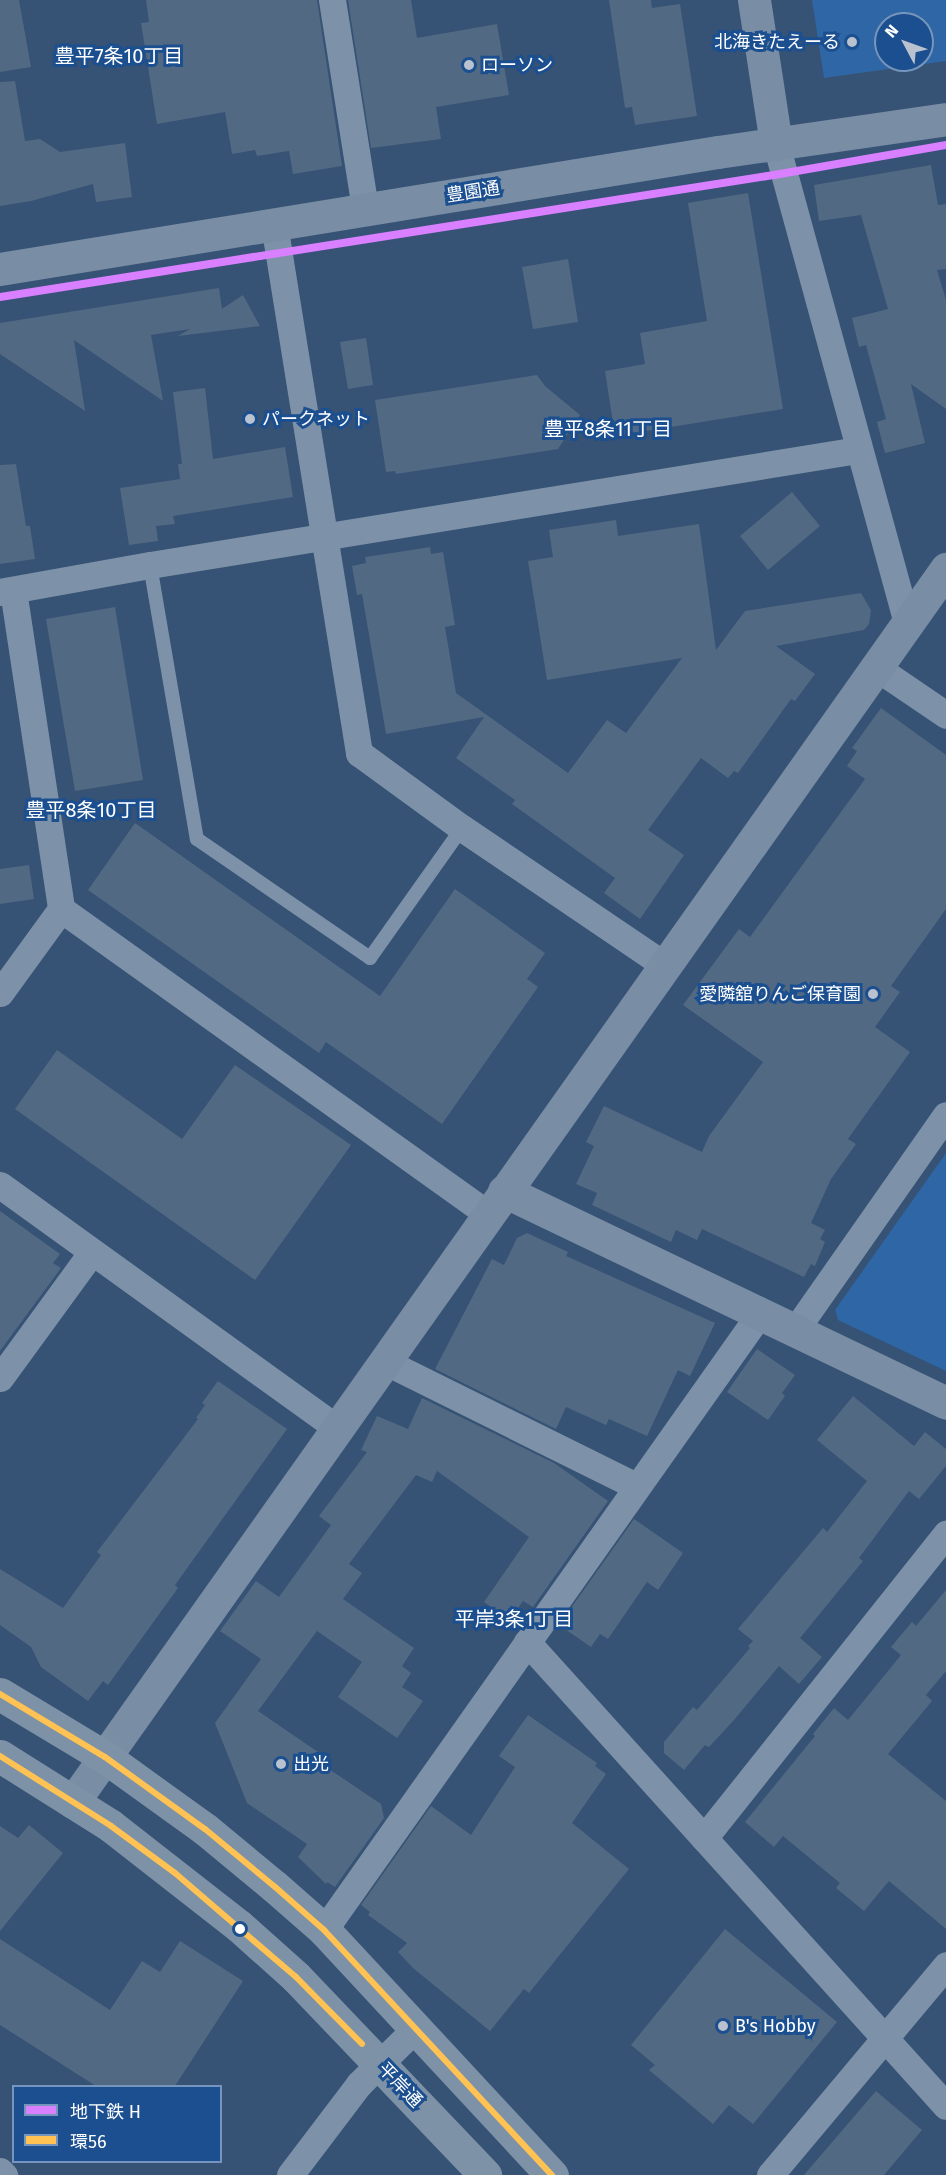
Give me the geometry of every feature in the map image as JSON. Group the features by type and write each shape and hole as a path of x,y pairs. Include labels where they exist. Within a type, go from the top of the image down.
{"highway":[{"path":"0,1694 105,1757 205,1829 324,1930 417,2027 552,2175"},
{"name":"平岸通","path":"0,1756 111,1826 239,1926 296,1977 485,2175"}],"street":[{"path":"332,0 365,209"},
{"path":"754,0 776,144 907,623"},
{"name":"豊園通","path":"0,269 365,209 946,119"},
{"path":"274,224 326,537 358,753 462,828 664,965"},
{"path":"0,993 61,909 6,591 150,565 858,450"},
{"path":"73,1802 874,666 946,568"},
{"path":"874,666 946,715"},
{"path":"61,909 496,1202 761,1312 946,1402"},
{"path":"796,1329 946,1115"},
{"path":"0,1185 336,1427"},
{"path":"0,1378 92,1252"},
{"path":"324,1930 761,1312"},
{"path":"384,1361 636,1486"},
{"path":"704,1838 946,1534"},
{"path":"527,1642 946,2106"},
{"path":"770,2175 946,1965"},
{"path":"290,2175 359,2084 417,2027"},
{"path":"0,2171 4,2175"}],"lane":[{"path":"150,565 197,839 370,958 462,828"}],"shaded area":[{"name":"北海きたえーる","path":"812,0 946,0 946,61 934,63 934,12 874,12 874,71 824,78"},
{"path":"946,1153 946,1371 838,1320 835,1310"}],"building":[{"path":"0,0 19,0 31,67 0,72"},
{"path":"146,0 317,0 342,166 293,174 289,151 257,156 255,150 232,154 225,112 157,124 141,23 149,22"},
{"path":"348,0 411,0 417,38 497,24 509,95 436,107 441,139 371,148"},
{"path":"609,0 651,0 652,8 680,4 697,116 635,125 632,107 625,108"},
{"path":"15,81 25,141 40,139 60,152 125,143 132,197 96,202 93,184 31,201 0,206 0,82"},
{"path":"931,165 938,205 946,204 946,269 937,270 946,300 946,409 911,384 925,443 885,453 877,422 886,419 866,345 859,347 852,318 888,309 861,215 819,221 814,185"},
{"path":"748,193 783,409 615,436 605,371 645,364 640,333 707,321 688,203"},
{"path":"568,259 578,322 533,329 522,267"},
{"path":"219,288 222,309 243,295 260,326 178,336 190,329 151,335 163,401 74,340 85,411 0,354 0,323"},
{"path":"366,338 373,385 348,389 340,342"},
{"path":"537,375 545,386 580,415 558,449 396,474 395,471 386,472 375,400"},
{"path":"205,388 213,459 285,447 293,497 173,516 175,524 156,526 158,541 129,545 120,488 180,479 178,464 182,464 173,392"},
{"path":"16,464 26,526 30,526 35,559 0,564 0,465"},
{"path":"792,492 820,526 768,570 740,536"},
{"path":"616,520 618,536 699,524 716,650 745,611 861,593 871,610 869,624 864,630 776,646 815,674 795,701 791,699 738,773 734,771 728,778 701,758 648,830 684,855 640,919 604,893 615,878 512,804 515,800 456,758 484,717 386,734 362,594 357,595 352,566 366,563 365,557 430,547 431,554 443,552 455,625 445,627 456,693 568,773 607,720 626,733 682,658 547,680 528,561 553,557 549,530"},
{"path":"115,607 143,780 75,791 46,619"},
{"path":"881,708 946,755 946,909 891,986 900,992 875,1027 910,1052 848,1139 856,1144 831,1179 811,1223 825,1230 820,1239 825,1242 815,1266 811,1264 804,1277 702,1229 697,1240 676,1230 671,1242 592,1205 597,1193 576,1184 594,1146 586,1142 604,1106 702,1152 709,1136 763,1062 683,1005 739,929 750,937 865,779 847,766 857,751 852,748"},
{"path":"135,823 380,996 455,889 545,953 527,979 538,987 442,1124 326,1042 319,1053 88,890"},
{"path":"29,865 34,899 0,904 0,869"},
{"path":"57,1050 182,1139 235,1065 351,1145 255,1280 15,1109"},
{"path":"0,1211 60,1254 53,1263 61,1268 0,1351"},
{"path":"527,1233 568,1252 566,1256 715,1323 690,1376 678,1370 647,1436 609,1419 606,1425 566,1407 556,1429 435,1369 492,1259 504,1265 517,1238"},
{"path":"757,1349 795,1375 782,1393 785,1396 768,1420 727,1392"},
{"path":"218,1381 287,1429 175,1585 178,1588 108,1685 103,1681 88,1701 41,1667 31,1647 0,1625 0,1569 63,1608 101,1555 97,1552 198,1419 196,1418 205,1405 202,1403"},
{"path":"853,1396 914,1446 925,1432 946,1449 946,1466 919,1499 909,1491 859,1558 863,1561 800,1638 822,1657 799,1684 779,1666 734,1720 709,1747 705,1745 684,1770 664,1753 664,1742 693,1707 697,1710 750,1648 748,1646 753,1641 738,1629 823,1528 827,1532 867,1481 817,1440"},
{"path":"422,1398 554,1463 608,1501 533,1607 523,1601 510,1620 484,1602 529,1537 437,1471 432,1482 416,1475 349,1564 362,1573 343,1599 414,1648 402,1666 411,1673 402,1687 423,1701 397,1738 338,1697 362,1662 317,1631 258,1711 318,1752 314,1759 381,1804 384,1818 335,1887 327,1882 326,1884 298,1857 307,1844 247,1803 215,1723 261,1659 220,1631 256,1581 279,1597 331,1525 319,1516 367,1452 361,1450 377,1416 408,1429"},
{"path":"634,1519 683,1553 658,1590 647,1582 608,1639 600,1634 591,1647 559,1625"},
{"path":"946,1590 946,1671 926,1695 932,1701 888,1754 946,1801 946,1929 889,1881 864,1911 836,1888 840,1883 783,1836 774,1847 745,1822 815,1736 813,1734 834,1708 848,1720 901,1655 891,1647 912,1622 916,1626"},
{"path":"528,1715 597,1763 595,1766 606,1774 572,1823 629,1869 529,1993 524,1989 490,2031 413,1968 398,1952 407,1943 368,1915 370,1912 361,1905 431,1806 471,1835 515,1767 499,1756"},
{"path":"29,1825 63,1853 0,1931 0,1826 18,1838"},
{"path":"725,1929 837,2022 753,2124 729,2105 713,2124 649,2070 655,2065 631,2045"},
{"path":"0,1939 110,2010 142,1961 160,1972 180,1941 243,1981 176,2085 94,2085 0,2025"},
{"path":"876,2091 922,2130 884,2175 804,2175"}],"metro line":[{"name":"H","path":"0,297 774,175 946,145"}],"transit line":[{"name":"環56","path":"0,1694 105,1757 205,1829 274,1886 324,1930 552,2175"},
{"name":"環56","path":"0,1756 111,1826 175,1873 296,1977 362,2044"}],"place":[{"name":"北海きたえーる","path":"852,42"},
{"name":"ローソン","path":"469,65"},
{"name":"パークネット","path":"250,419"},
{"name":"愛隣舘りんご保育園","path":"873,994"},
{"name":"出光","path":"281,1764"},
{"name":"B's Hobby","path":"723,2026"}],"district":[{"name":"豊平7条10丁目","path":"119,56"},
{"name":"豊平8条11丁目","path":"608,429"},
{"name":"豊平8条10丁目","path":"91,810"},
{"name":"平岸3条1丁目","path":"514,1619"}]}
